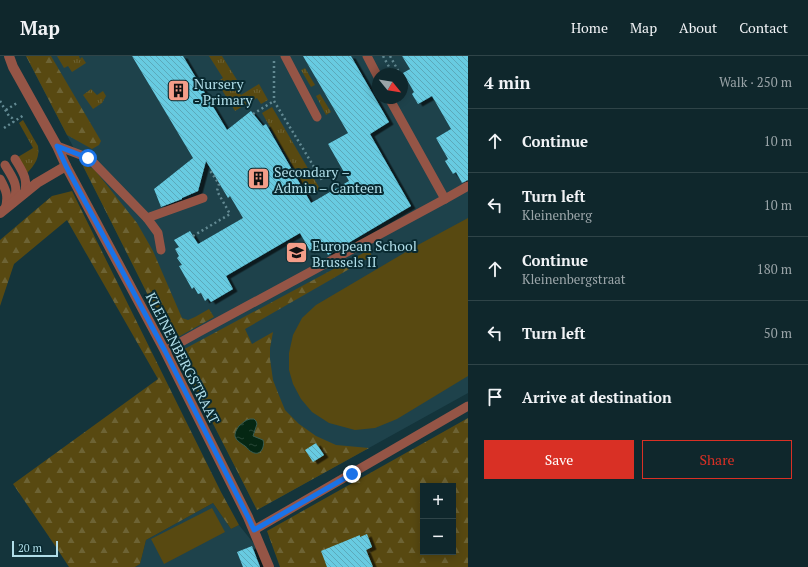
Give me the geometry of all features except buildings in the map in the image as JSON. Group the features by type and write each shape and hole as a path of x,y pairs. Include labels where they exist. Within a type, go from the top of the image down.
{"street":[{"name":"KLEINENBERGSTRAAT","path":"9,56 19,79 57,146 66,166 165,351 248,517 269,567"},
{"path":"3,211 37,183 66,166"}],"lane":[{"path":"285,56 317,117"},
{"path":"366,56 373,68"},
{"path":"393,104 445,199"},
{"path":"57,146 88,158 147,218 158,233 161,250"},
{"path":"15,159 25,178 26,187 24,194"},
{"path":"5,164 16,185 14,202"},
{"path":"0,179 7,195 3,211"},
{"path":"165,351 468,186"},
{"path":"147,218 203,198"},
{"path":"254,530 468,406"}],"path":[{"path":"274,56 274,100 322,180"},
{"path":"383,56 390,68"},
{"path":"390,56 397,68"},
{"path":"253,114 274,100"},
{"path":"0,101 14,122"},
{"path":"6,110 17,103"},
{"path":"4,128 24,115"},
{"path":"193,236 230,214 217,191 219,184 209,169"}],"shaded area":[{"name":"European School Brussels II","path":"26,56 468,56 468,393 257,510"},
{"path":"213,503 231,529 239,525 255,545 262,567 135,567 140,564 146,540"}],"green space":[{"path":"26,56 51,56 101,141 99,145 92,149 67,135"},
{"path":"57,56 79,56 80,59 82,57 86,63 72,72 68,66 64,68"},
{"path":"209,56 222,56 237,80 233,83 241,95 259,84 268,100 261,104 257,98 235,111 217,82 223,78"},
{"path":"305,68 315,85 311,87 301,70"},
{"path":"91,89 97,95 103,91 106,96 102,103 93,109 83,95"},
{"path":"320,94 331,112 326,115 316,96"},
{"path":"272,107 320,189 309,195 262,113"},
{"path":"23,120 38,146 36,161 27,173 18,157 33,148 19,123"},
{"path":"82,164 94,169 137,223 153,251 182,318 188,320 209,309 214,317 171,341"},
{"path":"72,191 221,492 239,525 231,529 213,503 146,540 140,564 135,567 69,567 13,484 158,379 67,220 14,264 0,306 0,240 52,196"},
{"path":"468,218 468,376 397,419 375,428 355,430 329,423 312,412 301,399 293,384 289,370 289,353 293,335 302,318 316,305 416,246"},
{"path":"369,250 372,256 245,329 252,344 273,332 270,348 270,359 273,380 285,410 299,424 316,436 336,445 369,448 257,510 177,353"},
{"path":"468,418 468,567 280,567 267,531"},
{"path":"212,508 225,532 164,564 151,539"}],"water":[{"path":"250,419 254,419 257,424 253,436 263,440 263,448 258,453 250,451 237,440 235,436 239,426"}],"place":[{"name":"Nursery - Primary","path":"178,91"},
{"name":"Secondary – Admin – Canteen","path":"259,179"},
{"name":"European School Brussels II","path":"297,253"}],"route":[{"path":"88,158 57,146 66,166 165,351 254,530 352,474"}]}
